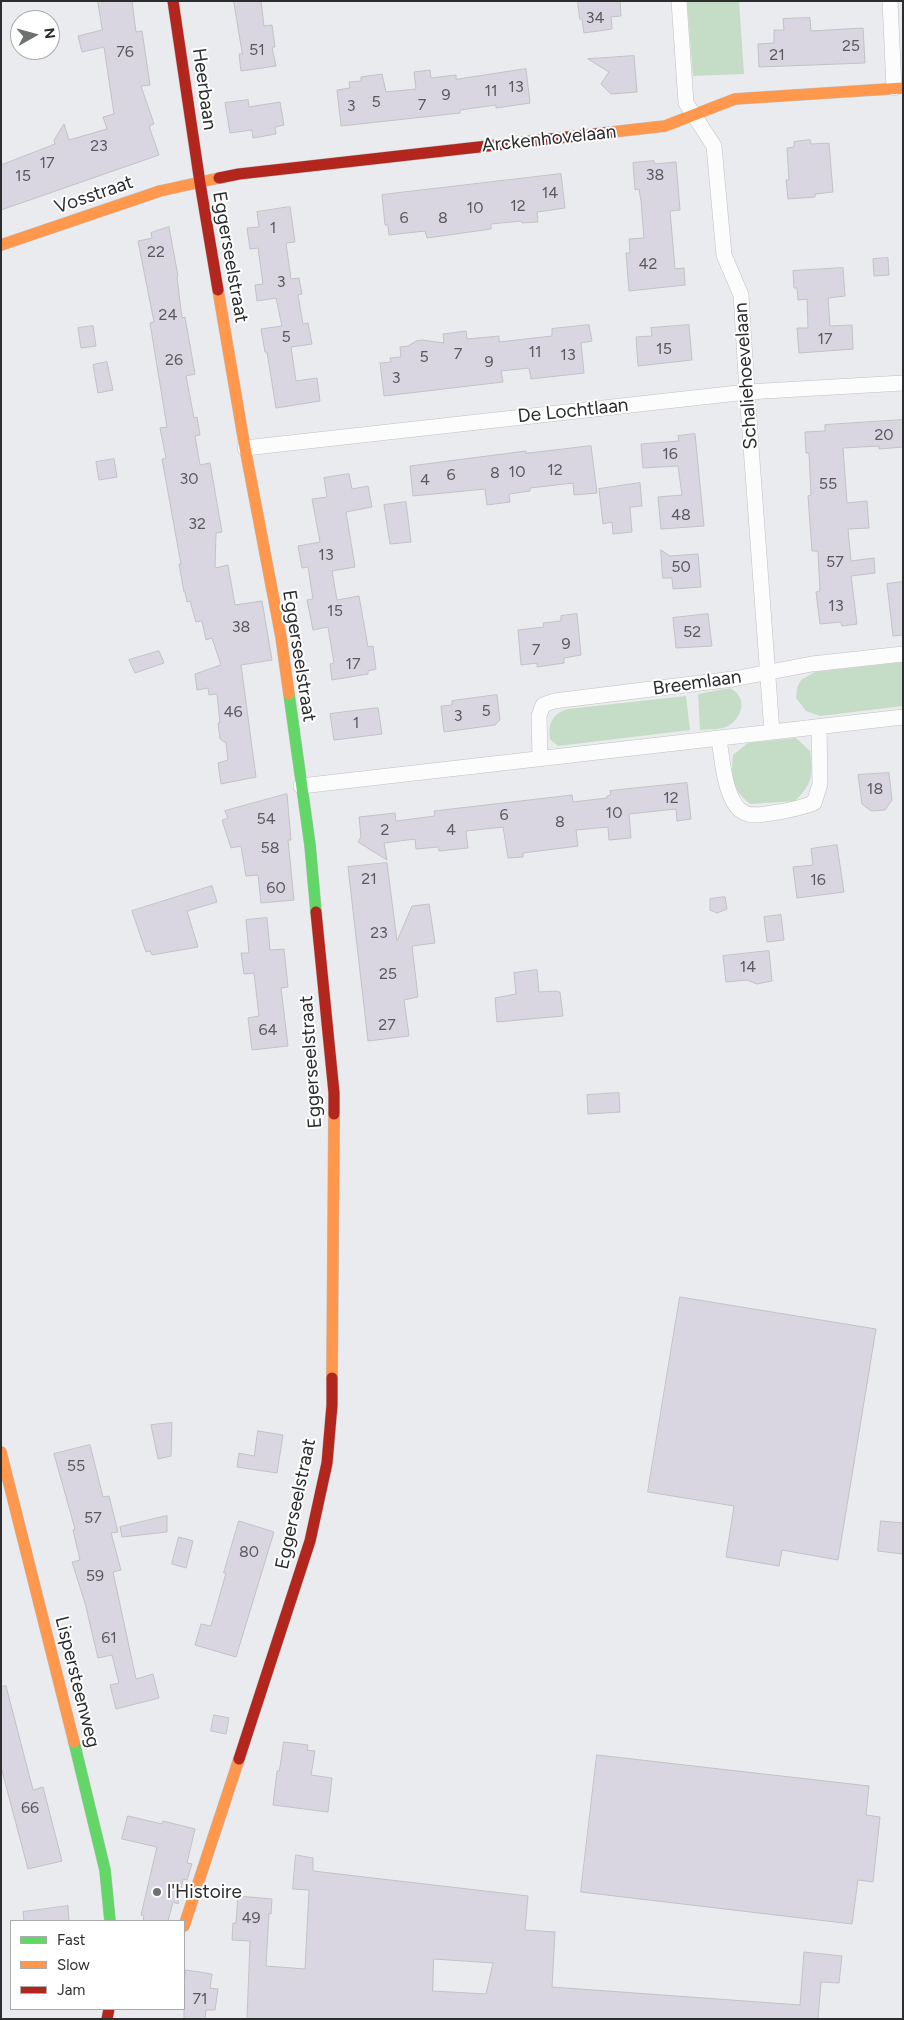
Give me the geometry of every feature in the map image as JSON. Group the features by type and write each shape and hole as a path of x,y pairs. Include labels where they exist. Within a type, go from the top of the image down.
{"street":[{"name":"Heerbaan","path":"173,1 200,183"},
{"name":"Schaliehoevelaan","path":"679,1 686,103 714,146 724,255 741,295 772,732"},
{"name":"Arckenhovelaan","path":"200,183 238,174 665,126 735,99 898,88 890,1"},
{"name":"Vosstraat","path":"1,244 160,191 200,183"},
{"name":"Eggerseelstraat","path":"185,1923 310,1541 326,1463 332,1405 334,1093 312,863 281,637 245,448 200,183"},
{"name":"De Lochtlaan","path":"245,448 747,392 903,383"},
{"name":"Breemlaan","path":"540,757 539,716 543,706 554,701 733,680 812,664 903,654"},
{"path":"301,786 540,757 719,739 903,717"},
{"path":"719,739 727,787 734,805 744,813 756,816 795,810 814,803 820,784 819,727"},
{"name":"Lispersteenweg","path":"1,1452 105,1870 110,1920"}],"green space":[{"path":"687,1 739,1 744,74 693,76"},
{"path":"903,662 903,706 820,716 806,711 796,698 797,688 801,680 815,672"},
{"path":"730,688 736,692 741,702 737,718 725,727 700,730 698,694"},
{"path":"686,696 690,730 558,746 550,739 552,720 555,716 568,709"},
{"path":"796,738 810,751 811,773 805,789 795,801 750,804 739,793 732,777 733,755 748,743"}],"building":[{"path":"98,1 132,1 136,32 142,31 150,85 141,86 154,124 149,126 159,155 1,210 1,165 55,144 54,140 64,124 69,140 107,129 103,117 114,114 104,47 82,52 78,36 102,30"},
{"path":"234,1 261,1 264,26 272,25 275,47 272,47 276,66 241,71 239,54 242,54"},
{"path":"578,1 620,1 621,16 611,17 612,29 584,33"},
{"path":"810,18 811,31 863,28 865,63 759,67 758,44 774,43 774,30 784,30 783,19"},
{"path":"634,56 637,92 611,94 601,84 609,72 588,59"},
{"path":"526,69 530,103 496,108 496,105 460,110 460,113 341,126 337,90 350,88 349,82 361,81 361,77 382,74 386,92 416,89 414,72 430,70 431,78 456,75 456,79"},
{"path":"248,100 249,107 280,102 284,125 275,127 276,134 253,138 252,130 230,133 225,103"},
{"path":"810,140 811,144 829,143 833,192 815,194 815,197 788,199 786,180 789,180 787,148 794,147 794,142"},
{"path":"654,161 655,164 676,162 680,210 670,211 675,269 684,268 685,285 629,291 626,253 630,253 629,239 644,238 641,201 639,189 635,190 633,163"},
{"path":"561,174 565,208 537,212 538,222 522,223 521,221 491,224 491,229 427,238 425,231 389,235 388,225 385,225 382,195"},
{"path":"290,207 295,242 286,243 291,279 299,278 302,294 298,295 303,324 308,323 312,344 291,347 296,381 317,378 320,401 276,408 267,352 265,352 261,329 282,326 276,298 257,301 255,285 263,284 258,248 250,249 247,228 259,227 257,212"},
{"path":"169,227 178,276 182,318 185,317 195,374 186,376 194,418 197,417 200,435 195,436 200,465 210,463 222,532 216,533 215,568 228,565 235,605 262,601 272,660 241,665 256,777 221,784 218,763 228,760 226,743 220,739 217,694 209,695 208,688 197,690 195,674 221,665 212,638 206,640 202,621 196,622 190,601 187,602 184,592 179,564 181,564 162,459 166,458 160,428 167,427 150,323 154,322 138,241 152,238 151,233"},
{"path":"888,258 889,275 874,276 873,259"},
{"path":"843,268 845,296 828,298 830,326 852,325 853,349 799,353 797,328 808,328 807,299 798,300 797,288 794,288 793,271"},
{"path":"589,325 592,341 581,343 584,373 531,379 529,368 501,371 503,382 384,396 380,363 391,362 390,358 401,357 400,347 408,346 416,341 444,343 443,334 466,331 467,339 499,336 499,342 552,336 552,329"},
{"path":"689,325 692,360 638,366 636,337 652,336 651,328"},
{"path":"93,326 96,346 81,348 78,328"},
{"path":"107,362 113,390 98,393 93,365"},
{"path":"903,420 903,447 879,449 879,446 843,448 847,503 867,501 869,528 848,529 851,561 874,558 875,573 851,576 857,624 842,626 841,622 820,624 816,592 820,591 818,551 812,551 808,496 811,495 809,453 806,453 805,432 825,431 825,425"},
{"path":"695,434 704,526 661,529 658,497 682,495 678,466 643,468 641,444 679,441 678,436"},
{"path":"591,446 597,493 574,495 573,483 530,488 530,491 509,494 510,502 487,505 485,489 413,496 410,466 526,451 526,453"},
{"path":"114,459 117,477 99,480 96,462"},
{"path":"349,474 352,489 368,486 372,507 346,512 355,567 332,571 337,600 359,596 368,647 373,646 376,669 368,671 368,674 332,680 330,664 334,663 328,627 313,630 307,600 313,599 308,567 302,568 298,546 320,542 312,499 327,497 324,478"},
{"path":"640,483 642,506 630,507 632,532 613,534 612,522 603,524 599,489"},
{"path":"406,502 411,542 390,544 384,505"},
{"path":"661,550 670,556 698,554 701,587 673,589 672,578 663,578"},
{"path":"903,582 903,635 893,636 887,584"},
{"path":"577,614 581,655 564,658 564,663 537,667 537,663 521,665 518,630 544,627 543,623 561,621 561,616"},
{"path":"708,614 712,646 676,648 673,618"},
{"path":"159,651 164,663 135,673 129,660"},
{"path":"497,695 500,720 495,725 444,732 441,706 452,705 452,701"},
{"path":"378,708 382,734 334,740 330,714"},
{"path":"889,773 892,800 885,810 871,811 862,804 858,775"},
{"path":"687,783 691,819 677,821 676,809 629,814 631,838 609,840 608,827 576,830 578,846 523,853 523,857 508,858 503,827 466,831 468,848 439,851 438,847 416,849 415,839 384,843 387,860 358,842 361,837 359,817 395,813 396,821 435,816 434,811 572,795 573,802 607,798 607,796 611,795 610,791"},
{"path":"287,794 291,840 288,840 294,900 261,903 258,875 246,876 241,846 231,848 222,820 228,818 225,811"},
{"path":"837,845 844,892 797,898 793,867 813,865 811,849"},
{"path":"387,863 397,941 412,906 429,904 435,943 412,946 418,997 404,1000 409,1036 368,1041 348,867"},
{"path":"212,886 217,902 187,911 198,947 152,955 150,951 146,952 132,911"},
{"path":"725,897 727,909 717,913 710,910 710,899"},
{"path":"781,915 784,940 767,942 764,917"},
{"path":"267,918 270,950 284,949 288,987 281,988 288,1046 252,1050 248,1018 259,1016 254,973 244,974 241,953 249,953 246,920"},
{"path":"769,951 772,981 757,984 747,980 726,982 723,956"},
{"path":"537,970 539,992 560,992 563,1016 497,1022 495,998 516,994 514,973"},
{"path":"619,1093 620,1112 588,1114 587,1095"},
{"path":"680,1297 876,1329 838,1560 782,1550 779,1566 726,1557 734,1506 648,1492"},
{"path":"172,1423 171,1456 158,1459 151,1425"},
{"path":"258,1431 283,1435 277,1473 237,1467 239,1453 254,1456"},
{"path":"90,1445 103,1497 109,1496 118,1532 111,1533 121,1570 113,1572 136,1679 153,1674 159,1698 116,1709 110,1685 119,1683 112,1655 98,1658 85,1603 72,1562 80,1560 73,1530 75,1529 54,1454"},
{"path":"167,1516 167,1532 122,1537 120,1527"},
{"path":"239,1521 274,1532 236,1657 195,1645 201,1624 211,1626"},
{"path":"881,1521 903,1523 903,1554 878,1551"},
{"path":"179,1537 193,1541 186,1568 172,1564"},
{"path":"6,1686 33,1790 43,1787 62,1861 28,1869 1,1767 1,1687"},
{"path":"214,1715 229,1718 226,1734 211,1731"},
{"path":"284,1742 308,1745 307,1750 315,1751 311,1775 332,1778 328,1812 273,1805 277,1771 279,1771"},
{"path":"597,1755 869,1786 866,1815 880,1817 873,1882 858,1880 852,1924 581,1892"},
{"path":"128,1816 162,1824 163,1821 195,1829 187,1863 192,1864 187,1880 183,1879 178,1904 173,1902 168,1920 143,1920 144,1916 141,1915 157,1847 122,1839"},
{"path":"296,1855 313,1858 313,1871 528,1896 525,1930 555,1932 552,1987 800,2005 804,1952 842,1956 839,1983 821,1982 818,2019 247,2019 250,1941 232,1940 233,1923 236,1923 238,1896 272,1899 271,1914 269,1913 266,1966 305,1969 309,1890 293,1889","holes":["434,1959 493,1963 486,1994 433,1991"]},
{"path":"68,1906 69,1920 24,1920 23,1912"},
{"path":"186,1970 212,1974 210,1988 218,1989 215,2010 206,2010 205,2019 184,2019"}],"traffic: fast":[{"path":"289,694 310,845 316,912"},
{"path":"74,1742 105,1870 110,1920"}],"traffic: slow":[{"path":"612,132 665,126 735,99 903,88"},
{"path":"1,245 160,191 219,178"},
{"path":"218,290 245,448 281,637 289,694"},
{"path":"332,1378 334,1114"},
{"path":"1,1452 74,1742"},
{"path":"185,1923 239,1759"}],"traffic: jam":[{"path":"173,1 218,290"},
{"path":"219,178 239,174 612,132"},
{"path":"316,912 334,1093 334,1114"},
{"path":"239,1759 310,1541 327,1463 332,1405 332,1378"},
{"path":"107,2019 109,2010"}],"place":[{"name":"l'Histoire","path":"157,1892"}]}
